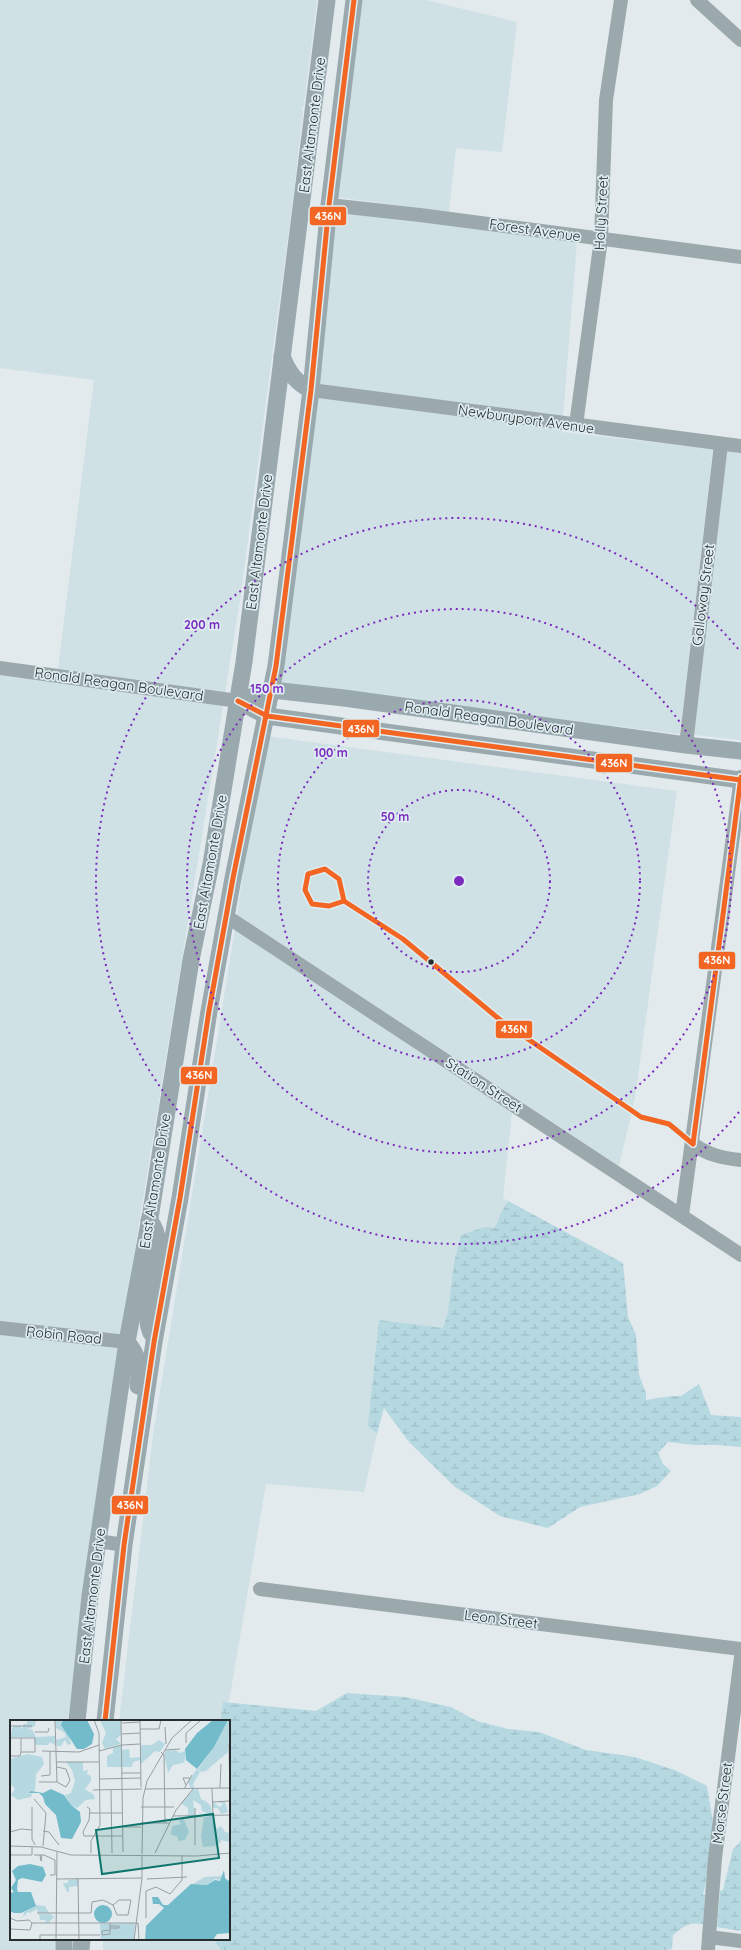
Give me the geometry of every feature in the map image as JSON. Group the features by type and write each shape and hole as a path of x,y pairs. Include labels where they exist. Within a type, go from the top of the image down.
{"main road":[{"name":"East Altamonte Drive","path":"77,1720 90,1596 128,1342 150,1220 170,1086 211,864 238,701 327,0"},
{"name":"East Altamonte Drive","path":"105,1720 124,1545 141,1440 154,1342 180,1198 200,1066 226,916 272,690 280,643 311,390 329,205 354,0"},
{"path":"314,105 326,115 333,129 336,143"},
{"path":"282,356 292,375 311,390"},
{"name":"Ronald Reagan Boulevard","path":"238,701 272,690 348,698 686,746 741,750"},
{"name":"Ronald Reagan Boulevard","path":"238,701 266,716 741,779"},
{"path":"180,1028 200,1066"},
{"path":"170,1086 191,1127"},
{"path":"150,1220 156,1228 158,1241 147,1311 148,1328 154,1342"},
{"path":"128,1342 134,1349 140,1365 134,1427 141,1440"},
{"path":"81,1950 82,1940"}],"street":[{"name":"Holly Street","path":"576,425 601,239 606,100 621,0"},
{"path":"696,0 741,40"},
{"name":"Forest Avenue","path":"329,205 420,215 741,257"},
{"name":"Newburyport Avenue","path":"311,390 741,446"},
{"name":"Galloway Street","path":"686,746 721,444"},
{"name":"Ronald Reagan Boulevard","path":"0,668 238,701"},
{"path":"682,1215 693,1144 741,779"},
{"name":"Station Street","path":"226,916 741,1255"},
{"path":"693,1144 708,1154 723,1158 741,1160"},
{"name":"Robin Road","path":"0,1328 128,1342"},
{"path":"98,1541 124,1545"},
{"name":"Leon Street","path":"260,1589 741,1649"},
{"name":"Morse Street","path":"709,1944 715,1858 741,1657"},
{"path":"709,1944 741,1941"}],"shaded area":[{"path":"0,0 317,0 304,105 301,110 303,111 294,190 240,600 225,693 58,669 94,380 0,368"},
{"path":"360,0 426,0 517,22 502,152 456,148 449,212 335,197"},
{"path":"333,209 577,242 563,417 311,384"},
{"path":"310,396 561,429 562,432 713,449 680,734 275,685"},
{"path":"727,451 741,453 741,740 694,735"},
{"path":"0,674 223,706 121,1335 0,1322"},
{"path":"266,736 677,791 635,1098 619,1166 237,915 249,830"},
{"path":"235,929 512,1112 503,1198 508,1201 500,1215 495,1229 484,1227 461,1235 454,1262 448,1312 443,1328 368,1426 377,1434 364,1492 266,1484 229,1702 223,1702 220,1720 119,1720 153,1435"},
{"path":"0,1334 119,1347 101,1459 68,1720 10,1720 10,1940 56,1940 55,1950 0,1950"},
{"path":"103,1940 215,1940 221,1950 103,1950"}],"green space":[{"path":"508,1201 623,1263 628,1317 636,1335 639,1375 646,1393 646,1400 681,1396 699,1384 711,1415 741,1417 741,1447 668,1442 658,1453 663,1464 671,1471 657,1486 640,1494 580,1507 548,1528 500,1516 455,1487 409,1442 384,1408 377,1434 368,1426 379,1320 443,1328 448,1312 454,1262 461,1235 484,1227 495,1228"},
{"path":"347,1693 405,1697 451,1707 477,1721 508,1729 539,1732 586,1750 635,1757 677,1771 707,1786 713,1822 706,1882 703,1895 705,1895 703,1924 690,1924 680,1929 673,1935 672,1949 666,1950 221,1950 215,1940 230,1940 230,1720 220,1720 223,1702 316,1711"},
{"path":"741,1841 741,1931 717,1927 720,1891 723,1890 733,1849"}],"transit line":[{"name":"436N","path":"105,1720 124,1545 154,1342 180,1198 209,1011 233,878 276,666 311,390 329,205 354,0"},
{"name":"436N","path":"238,701 267,716 741,780"},
{"name":"436N","path":"693,1144 741,777"},
{"name":"436N","path":"325,869 339,879 344,901 329,906 312,904 305,890 308,874 325,869"},
{"name":"436N","path":"344,901 403,939 499,1019 641,1117 669,1124 693,1144"}]}
